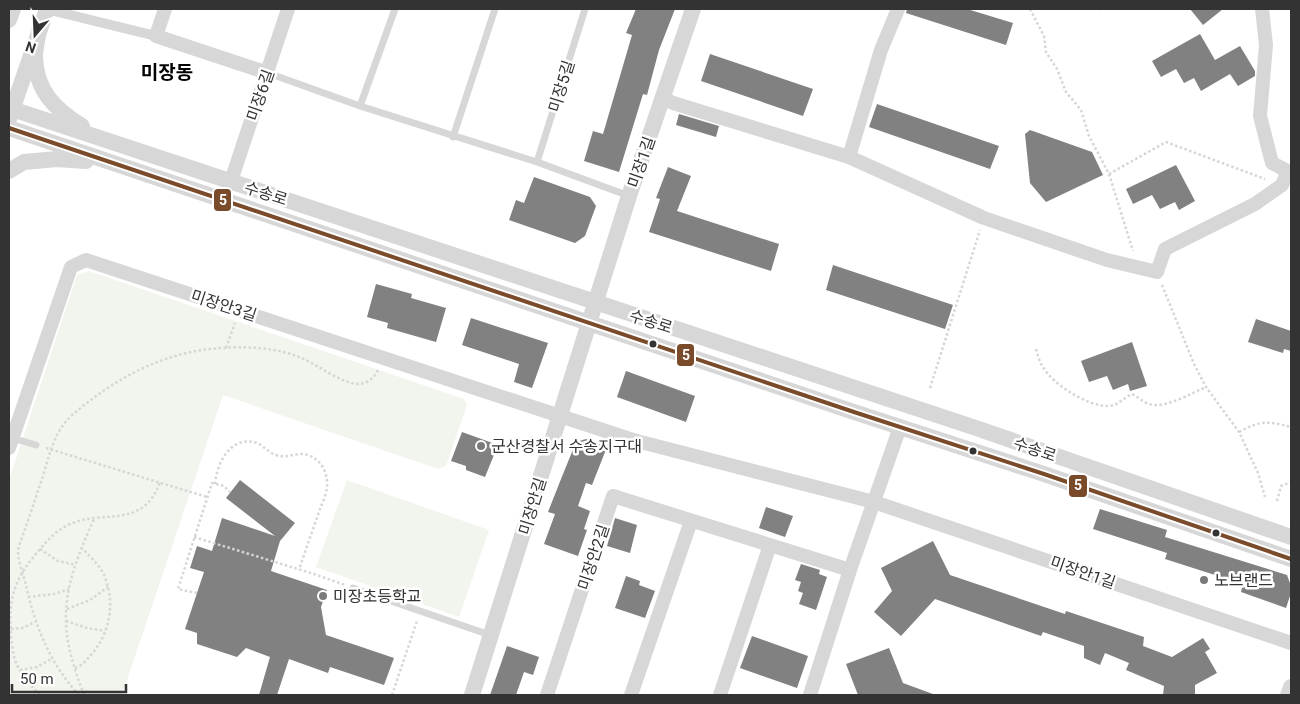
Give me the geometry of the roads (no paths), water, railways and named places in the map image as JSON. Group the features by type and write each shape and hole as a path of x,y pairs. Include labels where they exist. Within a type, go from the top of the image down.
{"street":[{"path":"9,19 13,9"},
{"path":"10,112 47,9 156,36 268,73"},
{"path":"156,36 165,9"},
{"name":"미장6길","path":"231,182 288,9"},
{"name":"미장1길","path":"592,313 629,196 693,9"},
{"path":"849,157 881,50 898,9"},
{"path":"664,98 673,103 849,157 984,218 1107,260 1156,272 1164,249 1255,204 1282,185 1289,172 1272,163 1260,116 1266,45 1262,9"},
{"path":"39,29 35,56 43,90 52,104 66,116 105,140"},
{"name":"수송로","path":"10,112 105,140 231,182 900,427 1044,474 1291,560"},
{"name":"수송로","path":"9,128 109,162 592,313 967,425 1291,537"},
{"path":"9,171 24,162 57,159 109,162"},
{"name":"미장안3길","path":"10,440 71,266 86,260 560,415"},
{"name":"미장안길","path":"472,695 592,313"},
{"name":"미장안1길","path":"560,415 633,440 874,502 1291,643"},
{"path":"810,695 850,570 900,427"},
{"name":"미장안2길","path":"547,695 613,496 850,570"},
{"path":"632,695 691,521"},
{"path":"720,695 770,545"},
{"path":"1288,695 1291,687"}],"lane":[{"path":"360,106 395,9"},
{"path":"452,137 495,9"},
{"name":"미장5길","path":"537,162 585,9"},
{"path":"268,73 452,137 537,162 629,196"},
{"path":"10,440 36,445"},
{"path":"353,588 491,635"}],"place":[{"name":"군산경찰서 수송지구대","path":"481,446"},
{"name":"노브랜드","path":"1204,580"},
{"name":"미장초등학교","path":"323,596"}],"district":[{"name":"미장동","path":"167,72"}]}
